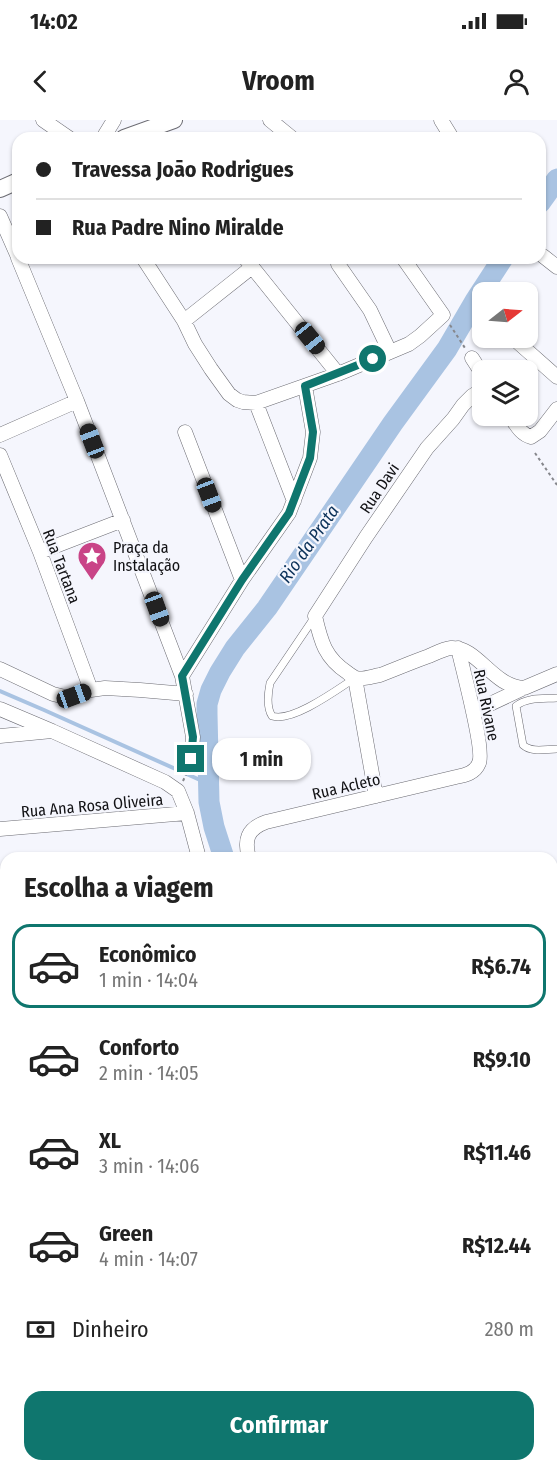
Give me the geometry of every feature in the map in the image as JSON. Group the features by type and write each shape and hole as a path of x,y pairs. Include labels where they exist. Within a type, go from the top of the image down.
{"street":[{"path":"43,120 60,132"},
{"path":"153,132 174,120"},
{"path":"270,120 285,132"},
{"path":"0,216 12,244"},
{"path":"20,264 77,401 182,676 193,737 190,763"},
{"path":"147,264 184,321 195,344 229,394 237,400 256,403 338,374 390,352 414,340 446,319 407,264"},
{"path":"184,321 247,264"},
{"path":"251,264 338,374"},
{"path":"338,264 363,297 390,352"},
{"path":"525,348 557,376"},
{"path":"469,353 473,360"},
{"path":"182,676 242,580 289,513 310,458 313,432 305,386"},
{"name":"Rua Davi","path":"315,616 427,448 472,396"},
{"path":"0,435 77,401"},
{"path":"256,403 294,501"},
{"path":"517,426 531,437 540,431 557,409"},
{"path":"185,432 242,580"},
{"name":"Rua Tartana","path":"0,455 40,552 91,690"},
{"path":"40,552 123,520"},
{"path":"315,616 328,656 339,668 355,678 376,796"},
{"path":"458,648 474,657 508,684 524,688"},
{"name":"Rua Davi","path":"355,678 380,675 444,650 458,648"},
{"name":"Rua Rivane","path":"458,648 481,755 477,767"},
{"path":"0,669 52,694 65,697 91,690 120,688 186,694"},
{"path":"473,712 557,674"},
{"path":"0,709 165,782 180,786 198,852"},
{"path":"0,736 52,731"},
{"name":"Rua Acleto","path":"247,852 248,835 257,825 469,774 477,767"},
{"name":"Rua Ana Rosa Oliveira","path":"0,829 187,813"}],"lane":[{"name":"Rua Davi","path":"315,616 270,682 269,711 272,716 278,718 304,710 355,678"},
{"path":"557,698 529,700 516,706 523,745 532,750 557,749"}],"path":[{"path":"446,319 469,353"},
{"path":"535,453 557,485"},
{"path":"180,786 190,763"}],"waterway":[{"name":"Rio da Prata","path":"546,195 557,179"},
{"name":"Rio da Prata","path":"222,852 209,802 207,704 211,690 235,648 267,608 393,423 447,349 499,264"},
{"path":"0,691 209,784"}],"place":[{"name":"Praça da Instalação","path":"92,582"}],"route":[{"path":"191,759 193,737 182,676 242,580 289,513 310,458 313,432 305,386 373,359"}]}
